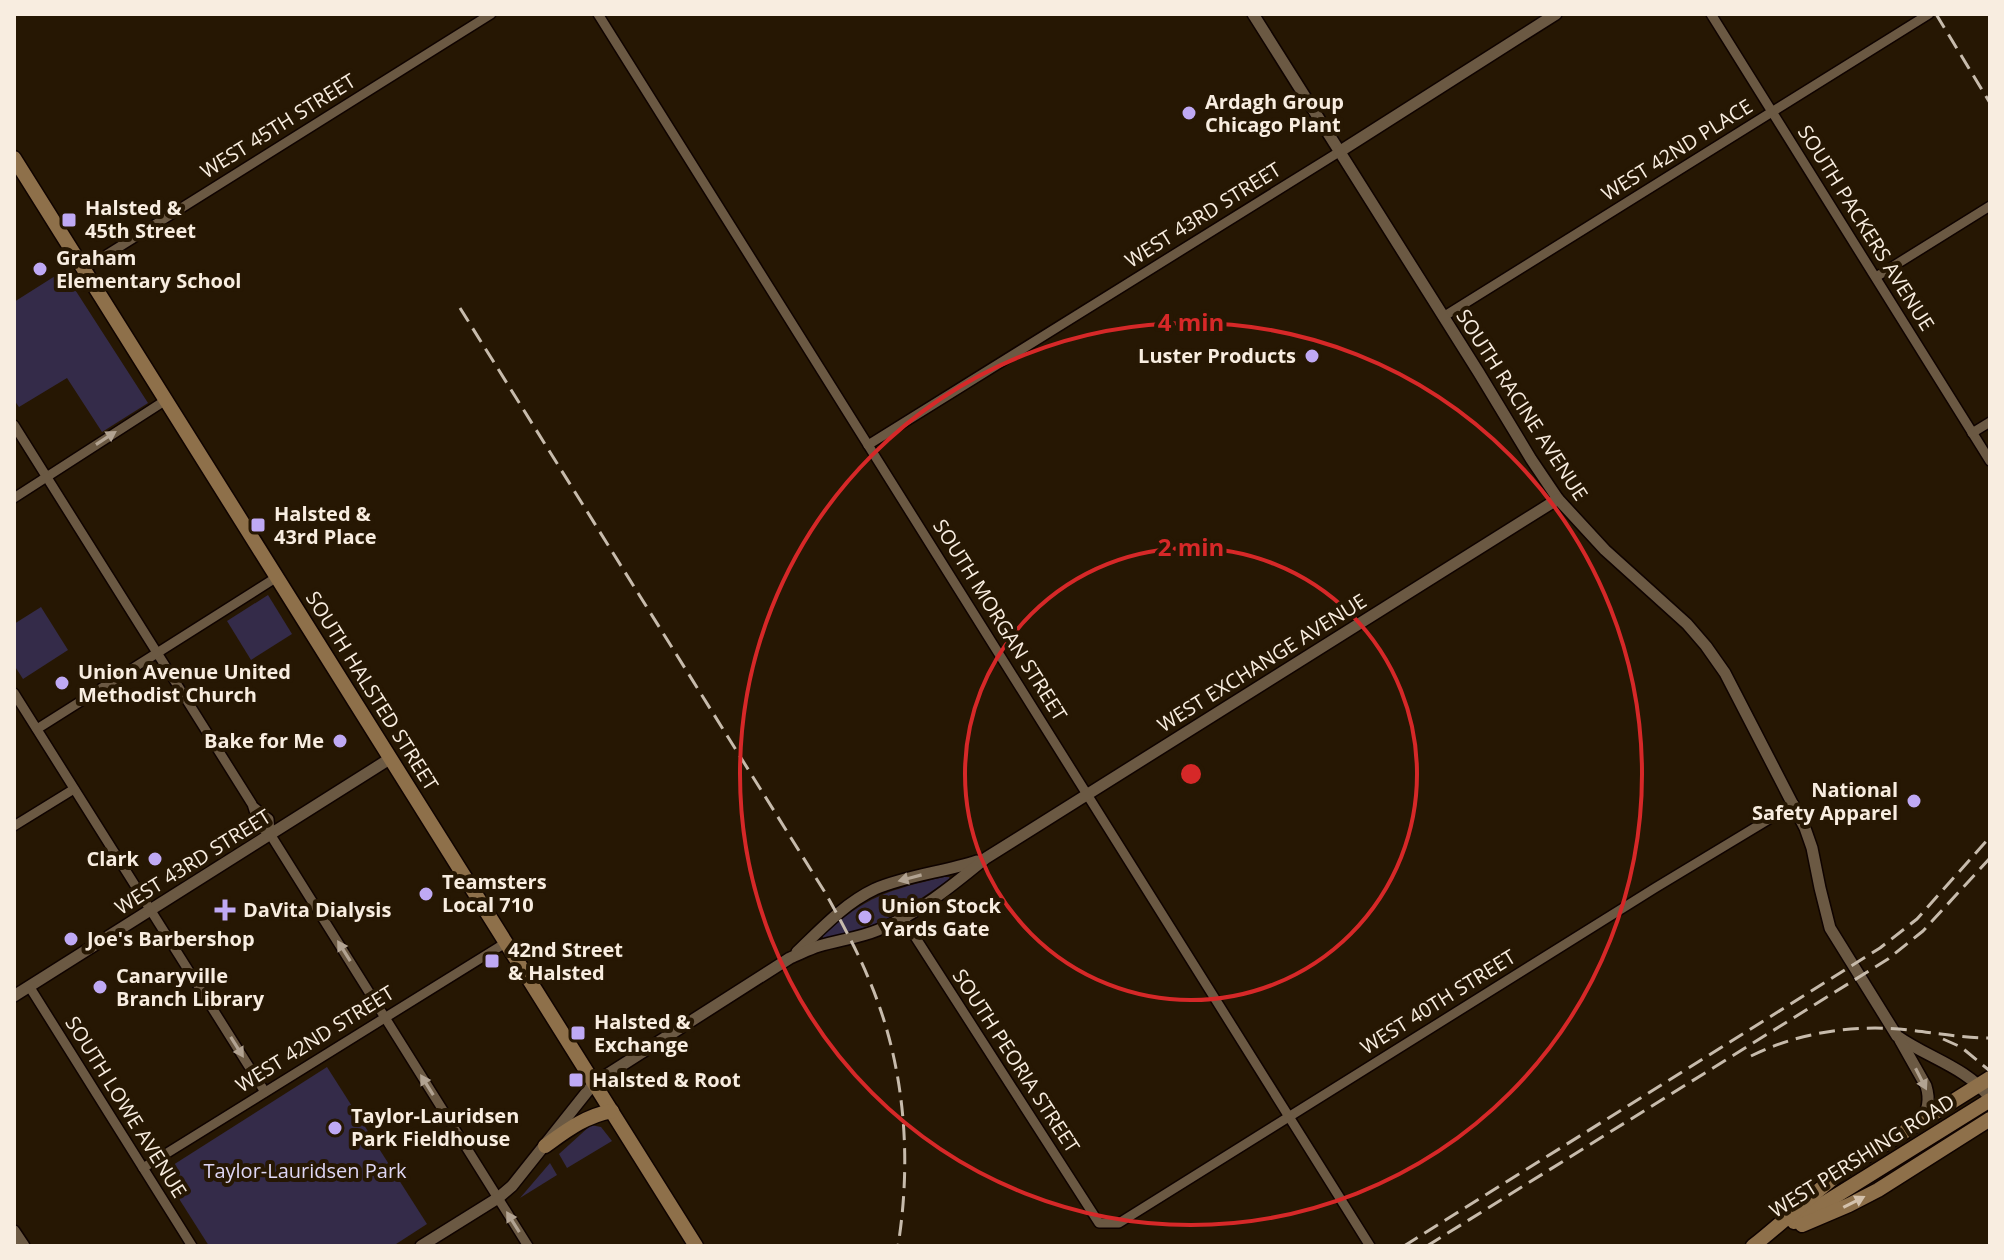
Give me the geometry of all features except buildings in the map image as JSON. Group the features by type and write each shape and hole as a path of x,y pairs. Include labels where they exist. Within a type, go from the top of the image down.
{"main road":[{"name":"SOUTH HALSTED STREET","path":"14,158 696,1246"},
{"path":"1755,1246 1837,1176 1985,1081"},
{"name":"WEST PERSHING ROAD","path":"1755,1246 1990,1099"},
{"path":"545,1146 579,1122 612,1111"},
{"path":"1755,1246 1878,1190 1990,1119"}],"street":[{"name":"WEST 45TH STREET","path":"84,269 491,14"},
{"name":"SOUTH MORGAN STREET","path":"598,14 1370,1246"},
{"name":"SOUTH RACINE AVENUE","path":"1253,14 1558,499 1605,550 1687,624 1725,673 1794,804 1812,848 1830,928 1897,1036 1964,1073 1985,1081 1990,1099"},
{"name":"WEST 43RD STREET","path":"868,445 1556,14"},
{"name":"SOUTH PACKERS AVENUE","path":"1711,14 1990,461"},
{"name":"WEST 42ND PLACE","path":"1443,317 1929,14"},
{"path":"1876,277 1990,206"},
{"path":"14,498 166,400"},
{"path":"1972,433 1990,422"},
{"path":"14,425 252,804 269,819 270,834 528,1246"},
{"name":"WEST EXCHANGE AVENUE","path":"790,958 880,929 903,918 986,858 1558,499"},
{"path":"37,729 277,577"},
{"path":"14,693 265,1092"},
{"name":"WEST 43RD STREET","path":"14,996 391,758"},
{"path":"14,826 74,789"},
{"name":"WEST 40TH STREET","path":"1099,1223 1119,1223 1794,804"},
{"name":"WEST EXCHANGE AVENUE","path":"421,1246 498,1198 524,1173 594,1083 790,958 851,903 875,889 907,878 986,858"},
{"name":"SOUTH PEORIA STREET","path":"903,918 1099,1223"},
{"name":"WEST 42ND STREET","path":"143,1168 507,942"},
{"name":"SOUTH LOWE AVENUE","path":"29,986 192,1246"},
{"path":"1897,1036 1928,1094 1925,1114 1917,1124"},
{"path":"14,1231 24,1246"}],"green space":[{"path":"63,271 148,403 102,432 67,378 19,407 14,400 14,302"},
{"path":"268,595 292,634 251,660 227,621"},
{"path":"41,607 68,650 23,679 14,665 14,624"},
{"path":"944,877 950,879 890,919 823,939 865,903 908,886"},
{"name":"Taylor-Lauridsen Park","path":"327,1067 427,1224 393,1246 209,1246 162,1172"},
{"path":"591,1125 601,1127 612,1141 567,1168 559,1154"},
{"path":"550,1163 557,1175 520,1198"}],"railway":[{"path":"1936,14 1990,103"},
{"path":"460,308 826,894 860,960 882,1014 898,1079 905,1146 898,1246"},
{"path":"1404,1246 1880,948 1917,919 1990,837"},
{"path":"1427,1246 1888,959 1923,931 1990,858"},
{"path":"1751,1056 1788,1041 1848,1029 1889,1028 1990,1038"},
{"path":"1943,1039 1961,1047 1990,1071"}],"place":[{"name":"Ardagh Group Chicago Plant","path":"1189,113"},
{"name":"Halsted & 45th Street","path":"69,220"},
{"name":"Graham Elementary School","path":"40,269"},
{"name":"Luster Products","path":"1312,356"},
{"name":"Halsted & 43rd Place","path":"258,525"},
{"name":"Union Avenue United Methodist Church","path":"62,683"},
{"name":"Bake for Me","path":"340,741"},
{"name":"National Safety Apparel","path":"1914,801"},
{"name":"Clark","path":"155,859"},
{"name":"Teamsters Local 710","path":"426,894"},
{"name":"DaVita Dialysis","path":"225,910"},
{"name":"Union Stock Yards Gate","path":"865,917"},
{"name":"Joe's Barbershop","path":"71,939"},
{"name":"42nd Street & Halsted","path":"492,961"},
{"name":"Canaryville Branch Library","path":"100,987"},
{"name":"Halsted & Exchange","path":"578,1033"},
{"name":"Halsted & Root","path":"576,1080"},
{"name":"Taylor-Lauridsen Park Fieldhouse","path":"335,1128"}]}
